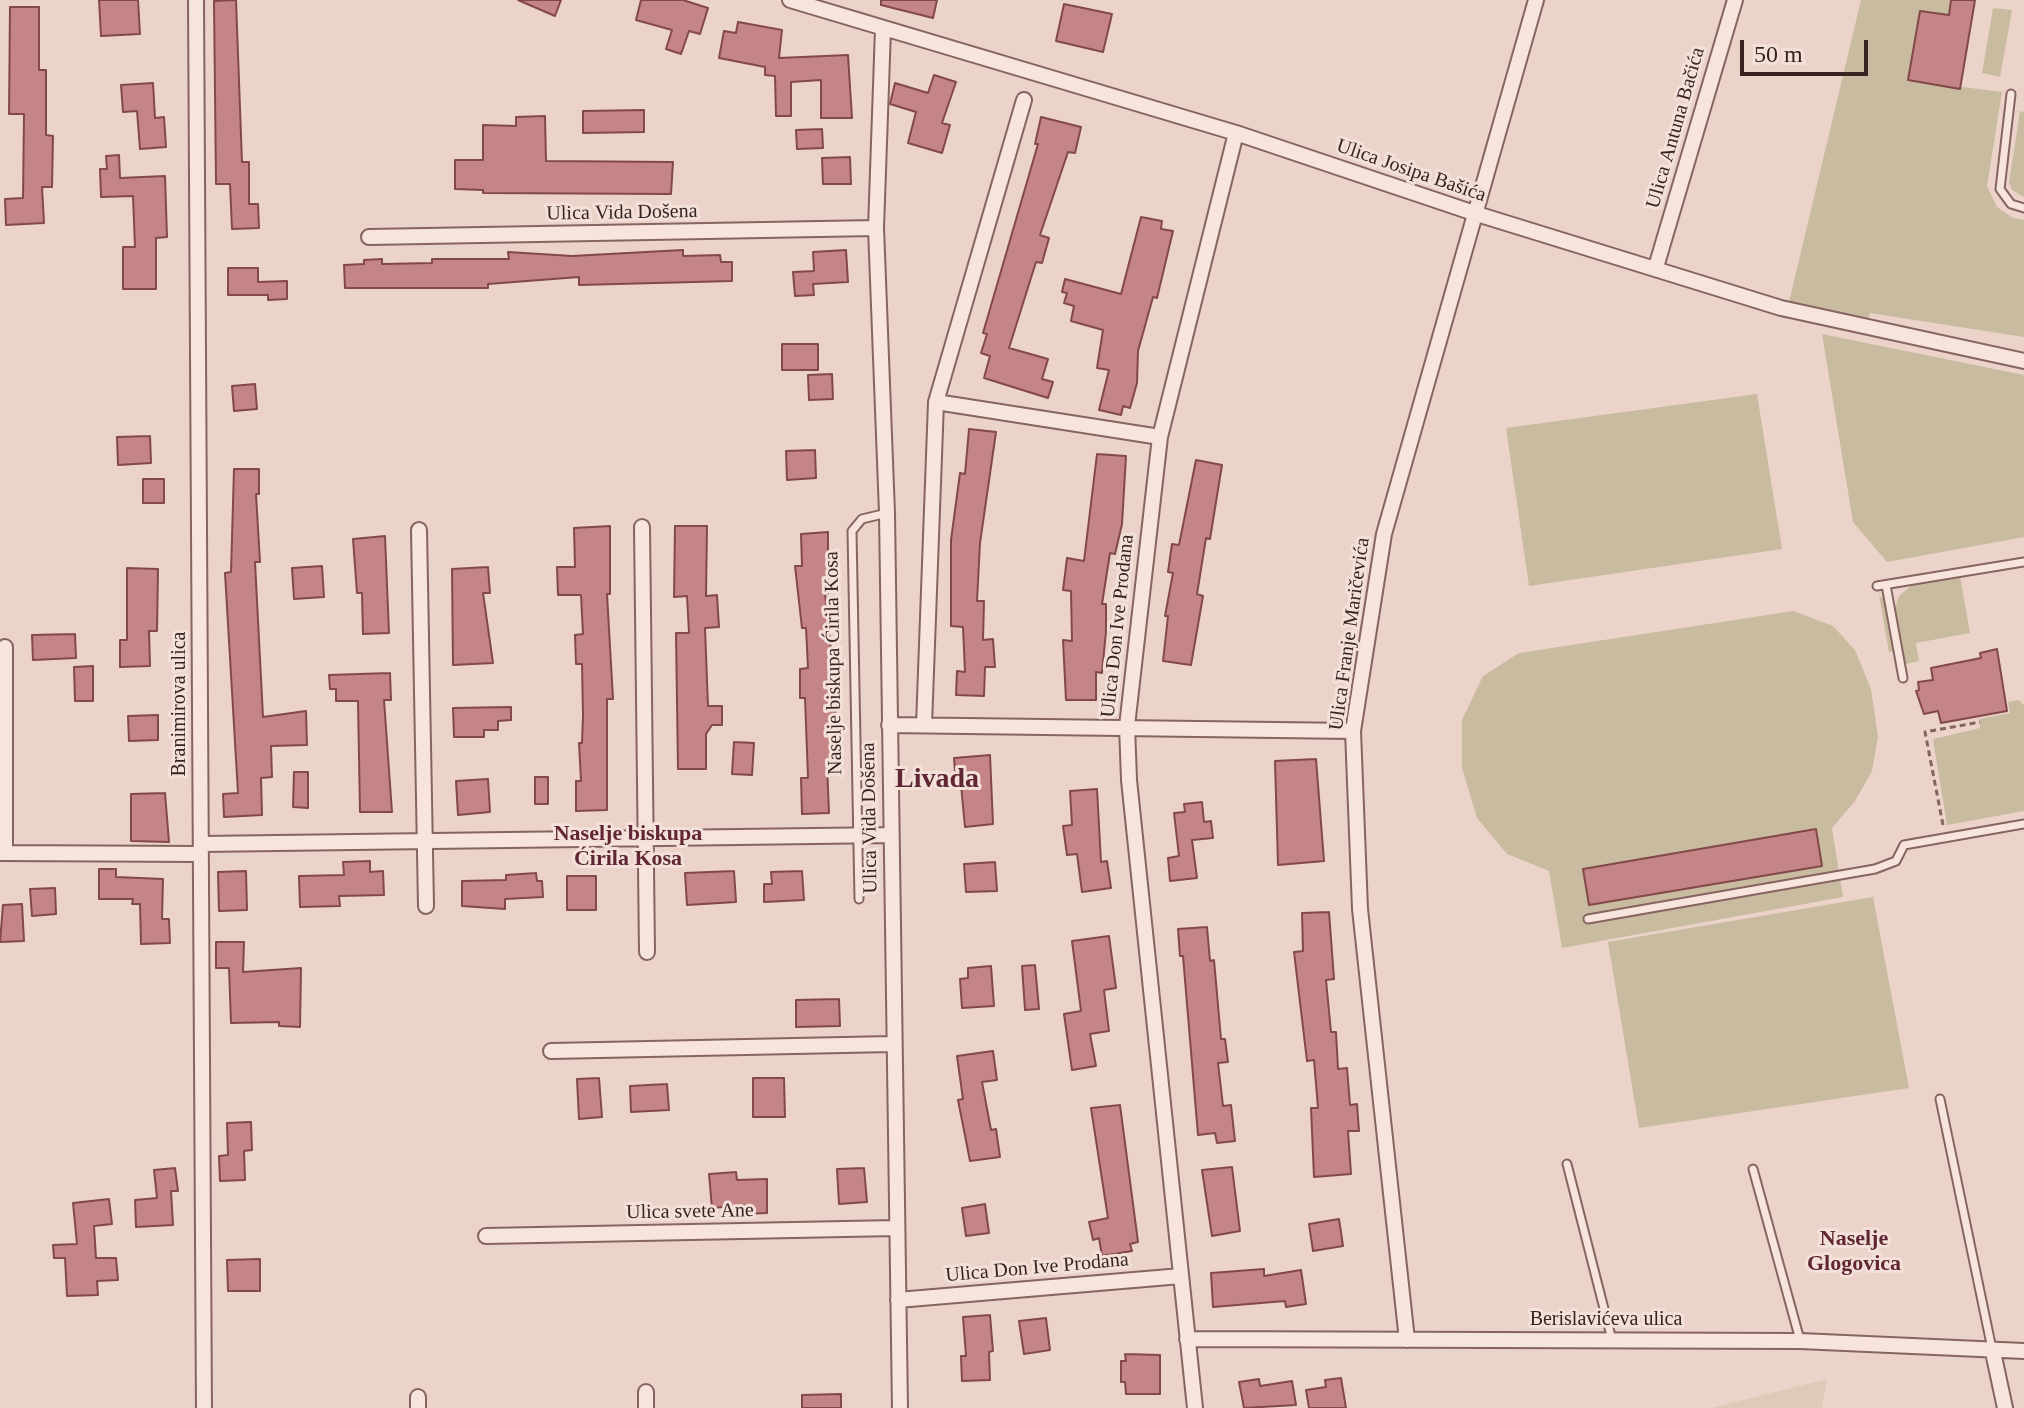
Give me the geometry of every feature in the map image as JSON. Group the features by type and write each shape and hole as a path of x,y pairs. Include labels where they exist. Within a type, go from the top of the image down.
{"street":[{"name":"Branimirova ulica","path":"196,0 204,1408"},
{"name":"Ulica Josipa Bašića","path":"790,0 1236,133 1477,214 1781,308 2024,361"},
{"name":"Ulica Franje Maričevića","path":"1407,1340 1360,909 1353,731 1384,534 1536,0"},
{"name":"Ulica Antuna Bačića","path":"1656,267 1735,0"},
{"name":"Ulica Vida Došena","path":"883,29 876,228 887,513 892,1044 900,1408"},
{"path":"924,725 936,402 1024,100"},
{"name":"Ulica Don Ive Prodana","path":"1195,1408 1129,780 1127,726 1160,437 1236,133"},
{"name":"Ulica Vida Došena","path":"369,237 876,228"},
{"path":"936,402 1160,437"},
{"path":"642,527 647,952"},
{"path":"419,530 426,906"},
{"path":"5,647 3,853 423,841 891,835"},
{"path":"889,725 1353,731"},
{"path":"551,1051 892,1044"},
{"name":"Ulica svete Ane","path":"486,1236 896,1228"},
{"name":"Ulica Don Ive Prodana","path":"898,1300 1181,1276"},
{"name":"Berislavićeva ulica","path":"1187,1339 1800,1341 2024,1351"},
{"path":"1993,1352 2005,1408"},
{"path":"646,1392 646,1408"}],"lane":[{"path":"2011,94 2000,189 2011,204 2024,208"},
{"name":"Naselje biskupa Ćirila Kosa","path":"859,899 852,531 862,519 887,513"},
{"path":"1903,678 1882,586 2024,562"},
{"path":"1588,919 1875,869 1896,861 1904,845 2024,824"},
{"path":"1940,1099 1993,1352"},
{"path":"1567,1164 1612,1340"},
{"path":"1753,1169 1800,1341"}],"path":[{"path":"1945,837 1925,732 1980,722"}],"shaded area":[{"path":"1861,0 1951,0 1949,15 1920,11 1908,80 2002,92 1987,186 1997,207 2013,218 2024,220 2024,337 1870,313 1868,323 1788,306"},
{"path":"1993,8 2012,10 2000,77 1982,73"},
{"path":"2020,111 2024,112 2024,197 2012,190 2009,183"},
{"path":"1822,334 2024,375 2024,537 1887,562 1853,522"},
{"path":"1757,394 1782,549 1529,586 1506,428"},
{"path":"1960,576 1970,633 1916,643 1919,661 1905,664 1895,608 1899,596 1912,585"},
{"path":"1879,595 1885,601 1894,651 1889,652"},
{"path":"1793,611 1833,626 1855,650 1871,689 1878,737 1872,771 1855,801 1832,828 1843,897 1562,948 1549,871 1507,854 1477,818 1462,768 1462,720 1483,676 1519,653"},
{"path":"2019,700 2024,705 2024,811 1947,825 1933,739 1980,728 1979,719 2010,713 2008,702"},
{"path":"1873,897 1909,1088 1639,1128 1608,942"},
{"path":"1827,1379 1822,1408 1711,1408"}],"building":[{"path":"99,0 138,0 140,34 101,36"},
{"path":"236,0 242,162 249,162 249,204 258,204 259,228 232,229 230,184 216,184 214,1"},
{"path":"518,0 561,0 555,16"},
{"path":"641,0 683,0 708,8 700,34 689,31 681,54 666,49 672,30 636,20"},
{"path":"881,0 937,0 933,18 881,5"},
{"path":"1951,0 1975,0 1960,89 1908,80 1920,11 1949,15"},
{"path":"1064,4 1112,14 1103,52 1056,41"},
{"path":"10,7 39,7 39,70 46,70 46,135 53,136 52,187 42,187 44,223 6,225 5,199 23,198 24,114 9,114"},
{"path":"738,22 782,30 779,58 848,55 852,118 821,118 821,80 791,82 791,116 776,116 775,76 765,75 765,67 719,58 724,31 736,33"},
{"path":"934,75 956,82 942,123 950,125 942,153 908,143 916,112 890,104 895,83 928,93"},
{"path":"153,83 155,118 164,117 166,147 140,149 137,111 123,112 121,85"},
{"path":"644,110 644,132 583,133 583,111"},
{"path":"545,116 546,161 673,162 671,194 483,193 483,190 455,189 455,160 483,160 483,125 516,126 516,117"},
{"path":"1041,117 1081,127 1075,153 1068,152 1040,235 1049,238 1042,263 1036,262 1009,348 1048,359 1042,379 1053,382 1048,398 984,378 990,356 981,353 987,334 983,333 1038,144 1035,144"},
{"path":"822,129 823,148 797,149 796,130"},
{"path":"119,155 120,178 165,176 167,237 156,238 156,289 123,289 123,247 135,247 133,196 101,197 100,169 107,169 106,156"},
{"path":"850,157 851,184 823,184 822,158"},
{"path":"1141,217 1162,221 1161,229 1173,231 1157,298 1153,297 1138,351 1137,383 1130,408 1123,406 1121,415 1099,410 1109,370 1097,368 1103,330 1071,321 1074,306 1064,303 1067,293 1062,292 1065,279 1121,294"},
{"path":"683,250 683,256 720,255 721,262 732,262 732,281 579,285 579,277 488,284 488,288 345,288 344,265 364,264 364,260 382,259 382,264 432,263 432,259 509,259 508,252 572,256"},
{"path":"846,250 848,282 813,284 814,295 795,296 793,272 814,271 813,252"},
{"path":"228,268 258,268 258,282 287,281 287,299 268,300 268,295 228,295"},
{"path":"782,344 818,344 818,370 782,370"},
{"path":"832,374 833,399 809,400 808,375"},
{"path":"255,384 257,409 234,411 232,386"},
{"path":"969,429 996,432 980,543 977,601 984,601 983,640 993,639 995,667 985,667 984,696 956,695 957,671 965,672 963,627 951,626 951,540 960,473 965,474"},
{"path":"150,436 151,463 118,465 117,437"},
{"path":"815,450 816,478 787,480 786,451"},
{"path":"1097,454 1126,456 1122,524 1115,554 1110,553 1102,604 1106,604 1106,631 1102,673 1096,672 1096,700 1066,700 1063,640 1072,641 1071,591 1063,590 1067,558 1084,561"},
{"path":"1196,460 1222,465 1197,594 1203,596 1191,665 1163,661 1168,616 1165,616 1173,573 1168,572 1172,544 1179,545"},
{"path":"234,469 259,469 259,494 256,494 260,562 255,562 263,717 306,711 307,745 271,746 272,777 261,778 262,815 224,817 223,794 238,793 225,573 231,572"},
{"path":"143,479 164,479 164,503 143,503"},
{"path":"610,526 610,594 607,594 613,699 607,699 607,810 576,811 576,781 581,781 579,743 582,743 583,715 582,664 576,664 575,635 583,634 581,595 558,595 557,567 575,567 574,528"},
{"path":"675,526 707,526 706,596 717,595 719,627 705,628 708,706 722,706 722,725 712,725 706,734 706,769 678,769 676,633 689,633 687,596 674,597"},
{"path":"828,532 828,593 825,593 832,661 828,661 829,704 835,704 836,764 827,764 829,813 802,814 801,778 808,778 805,698 800,698 800,669 808,668 806,628 802,628 795,566 802,566 801,534"},
{"path":"385,536 389,633 363,634 362,593 357,593 353,539"},
{"path":"322,566 324,597 294,599 292,568"},
{"path":"488,567 490,593 483,593 493,663 453,665 452,569"},
{"path":"127,568 158,569 157,631 149,631 150,666 120,667 120,640 127,640"},
{"path":"75,634 76,658 33,660 32,635"},
{"path":"1997,649 2007,711 1941,723 1938,711 1924,714 1916,691 1919,690 1918,682 1933,680 1931,668 1981,658 1980,653"},
{"path":"93,666 93,701 75,701 74,667"},
{"path":"390,673 391,700 384,700 392,812 360,812 358,701 336,701 336,689 330,689 329,675"},
{"path":"511,707 511,720 498,721 498,730 484,730 484,737 454,737 453,708"},
{"path":"158,715 158,740 129,741 128,716"},
{"path":"734,742 754,743 752,775 732,774"},
{"path":"990,755 993,824 965,827 961,785 956,785 954,758"},
{"path":"1316,759 1324,861 1278,865 1275,761"},
{"path":"294,772 308,772 308,808 293,807"},
{"path":"535,777 548,777 548,804 535,804"},
{"path":"488,779 490,812 458,815 456,781"},
{"path":"1097,789 1101,862 1107,861 1111,888 1082,892 1077,854 1067,855 1063,826 1072,825 1070,791"},
{"path":"165,793 169,842 131,841 131,794"},
{"path":"1202,802 1204,822 1211,821 1213,838 1192,840 1197,878 1170,881 1168,858 1179,856 1174,813 1185,812 1184,804"},
{"path":"1816,829 1822,866 1589,905 1583,869"},
{"path":"370,861 370,872 383,871 384,895 339,896 340,906 300,907 299,876 344,875 343,862"},
{"path":"995,862 997,891 966,892 964,864"},
{"path":"99,869 116,869 116,877 163,879 162,919 169,919 170,943 141,944 140,904 132,904 133,899 99,899"},
{"path":"246,871 247,910 219,911 218,872"},
{"path":"734,871 736,902 687,905 685,873"},
{"path":"802,871 804,900 764,902 764,884 772,884 771,872"},
{"path":"536,873 537,881 542,881 543,897 505,899 505,909 462,906 462,881 506,880 506,875"},
{"path":"567,876 596,876 596,910 567,910"},
{"path":"55,888 56,914 32,916 30,889"},
{"path":"22,904 24,941 0,942 3,905"},
{"path":"1329,912 1334,979 1326,980 1331,1032 1336,1032 1338,1069 1347,1068 1350,1105 1357,1104 1359,1131 1348,1131 1351,1174 1314,1177 1311,1108 1318,1108 1314,1060 1307,1061 1294,952 1303,951 1302,913"},
{"path":"1207,927 1210,961 1214,960 1221,1039 1225,1039 1228,1062 1218,1063 1223,1106 1231,1105 1235,1141 1217,1143 1215,1133 1198,1135 1178,929"},
{"path":"1109,936 1116,988 1104,990 1109,1031 1090,1034 1096,1066 1072,1070 1064,1014 1081,1011 1072,941"},
{"path":"216,942 244,942 243,972 301,968 300,1027 279,1026 279,1022 231,1023 229,968 216,968"},
{"path":"1035,965 1039,1009 1025,1010 1022,966"},
{"path":"991,966 994,1006 962,1008 960,979 968,978 968,968"},
{"path":"839,999 840,1026 796,1027 796,1000"},
{"path":"993,1051 997,1080 982,1082 991,1130 996,1129 1000,1157 970,1161 958,1100 963,1099 957,1056"},
{"path":"599,1078 602,1117 579,1119 577,1079"},
{"path":"753,1078 784,1078 785,1117 753,1117"},
{"path":"667,1084 669,1110 631,1112 630,1086"},
{"path":"1120,1105 1138,1242 1130,1244 1132,1251 1102,1256 1099,1238 1093,1240 1089,1222 1108,1218 1091,1108"},
{"path":"251,1122 252,1150 244,1151 245,1180 220,1181 219,1156 228,1155 227,1123"},
{"path":"1232,1167 1240,1231 1212,1236 1202,1170"},
{"path":"175,1168 178,1191 171,1191 173,1225 136,1227 135,1200 157,1198 154,1170"},
{"path":"864,1168 867,1202 839,1204 837,1169"},
{"path":"736,1172 737,1180 767,1179 767,1213 744,1214 744,1205 712,1208 709,1174"},
{"path":"109,1199 112,1224 94,1226 96,1258 116,1258 118,1280 97,1281 98,1295 67,1296 65,1258 54,1258 53,1245 77,1244 73,1203"},
{"path":"985,1204 989,1233 966,1236 962,1208"},
{"path":"1339,1219 1343,1246 1313,1251 1309,1224"},
{"path":"260,1259 260,1291 228,1291 227,1260"},
{"path":"1264,1269 1264,1276 1301,1270 1306,1304 1286,1307 1285,1301 1213,1307 1211,1273"},
{"path":"990,1315 993,1351 989,1352 990,1380 962,1381 961,1356 966,1356 963,1317"},
{"path":"1046,1318 1050,1350 1024,1354 1019,1321"},
{"path":"1125,1354 1160,1355 1160,1394 1126,1394 1125,1382 1121,1382 1121,1361 1126,1361"},
{"path":"1341,1378 1346,1408 1309,1408 1306,1390 1326,1387 1325,1380"},
{"path":"1259,1379 1260,1386 1292,1381 1296,1405 1244,1408 1239,1382"},
{"path":"841,1394 841,1408 802,1408 802,1395"}],"district":[{"name":"Livada","path":"937,780"},
{"name":"Naselje biskupa Ćirila Kosa","path":"628,846"},
{"name":"Naselje Glogovica","path":"1854,1252"}]}
